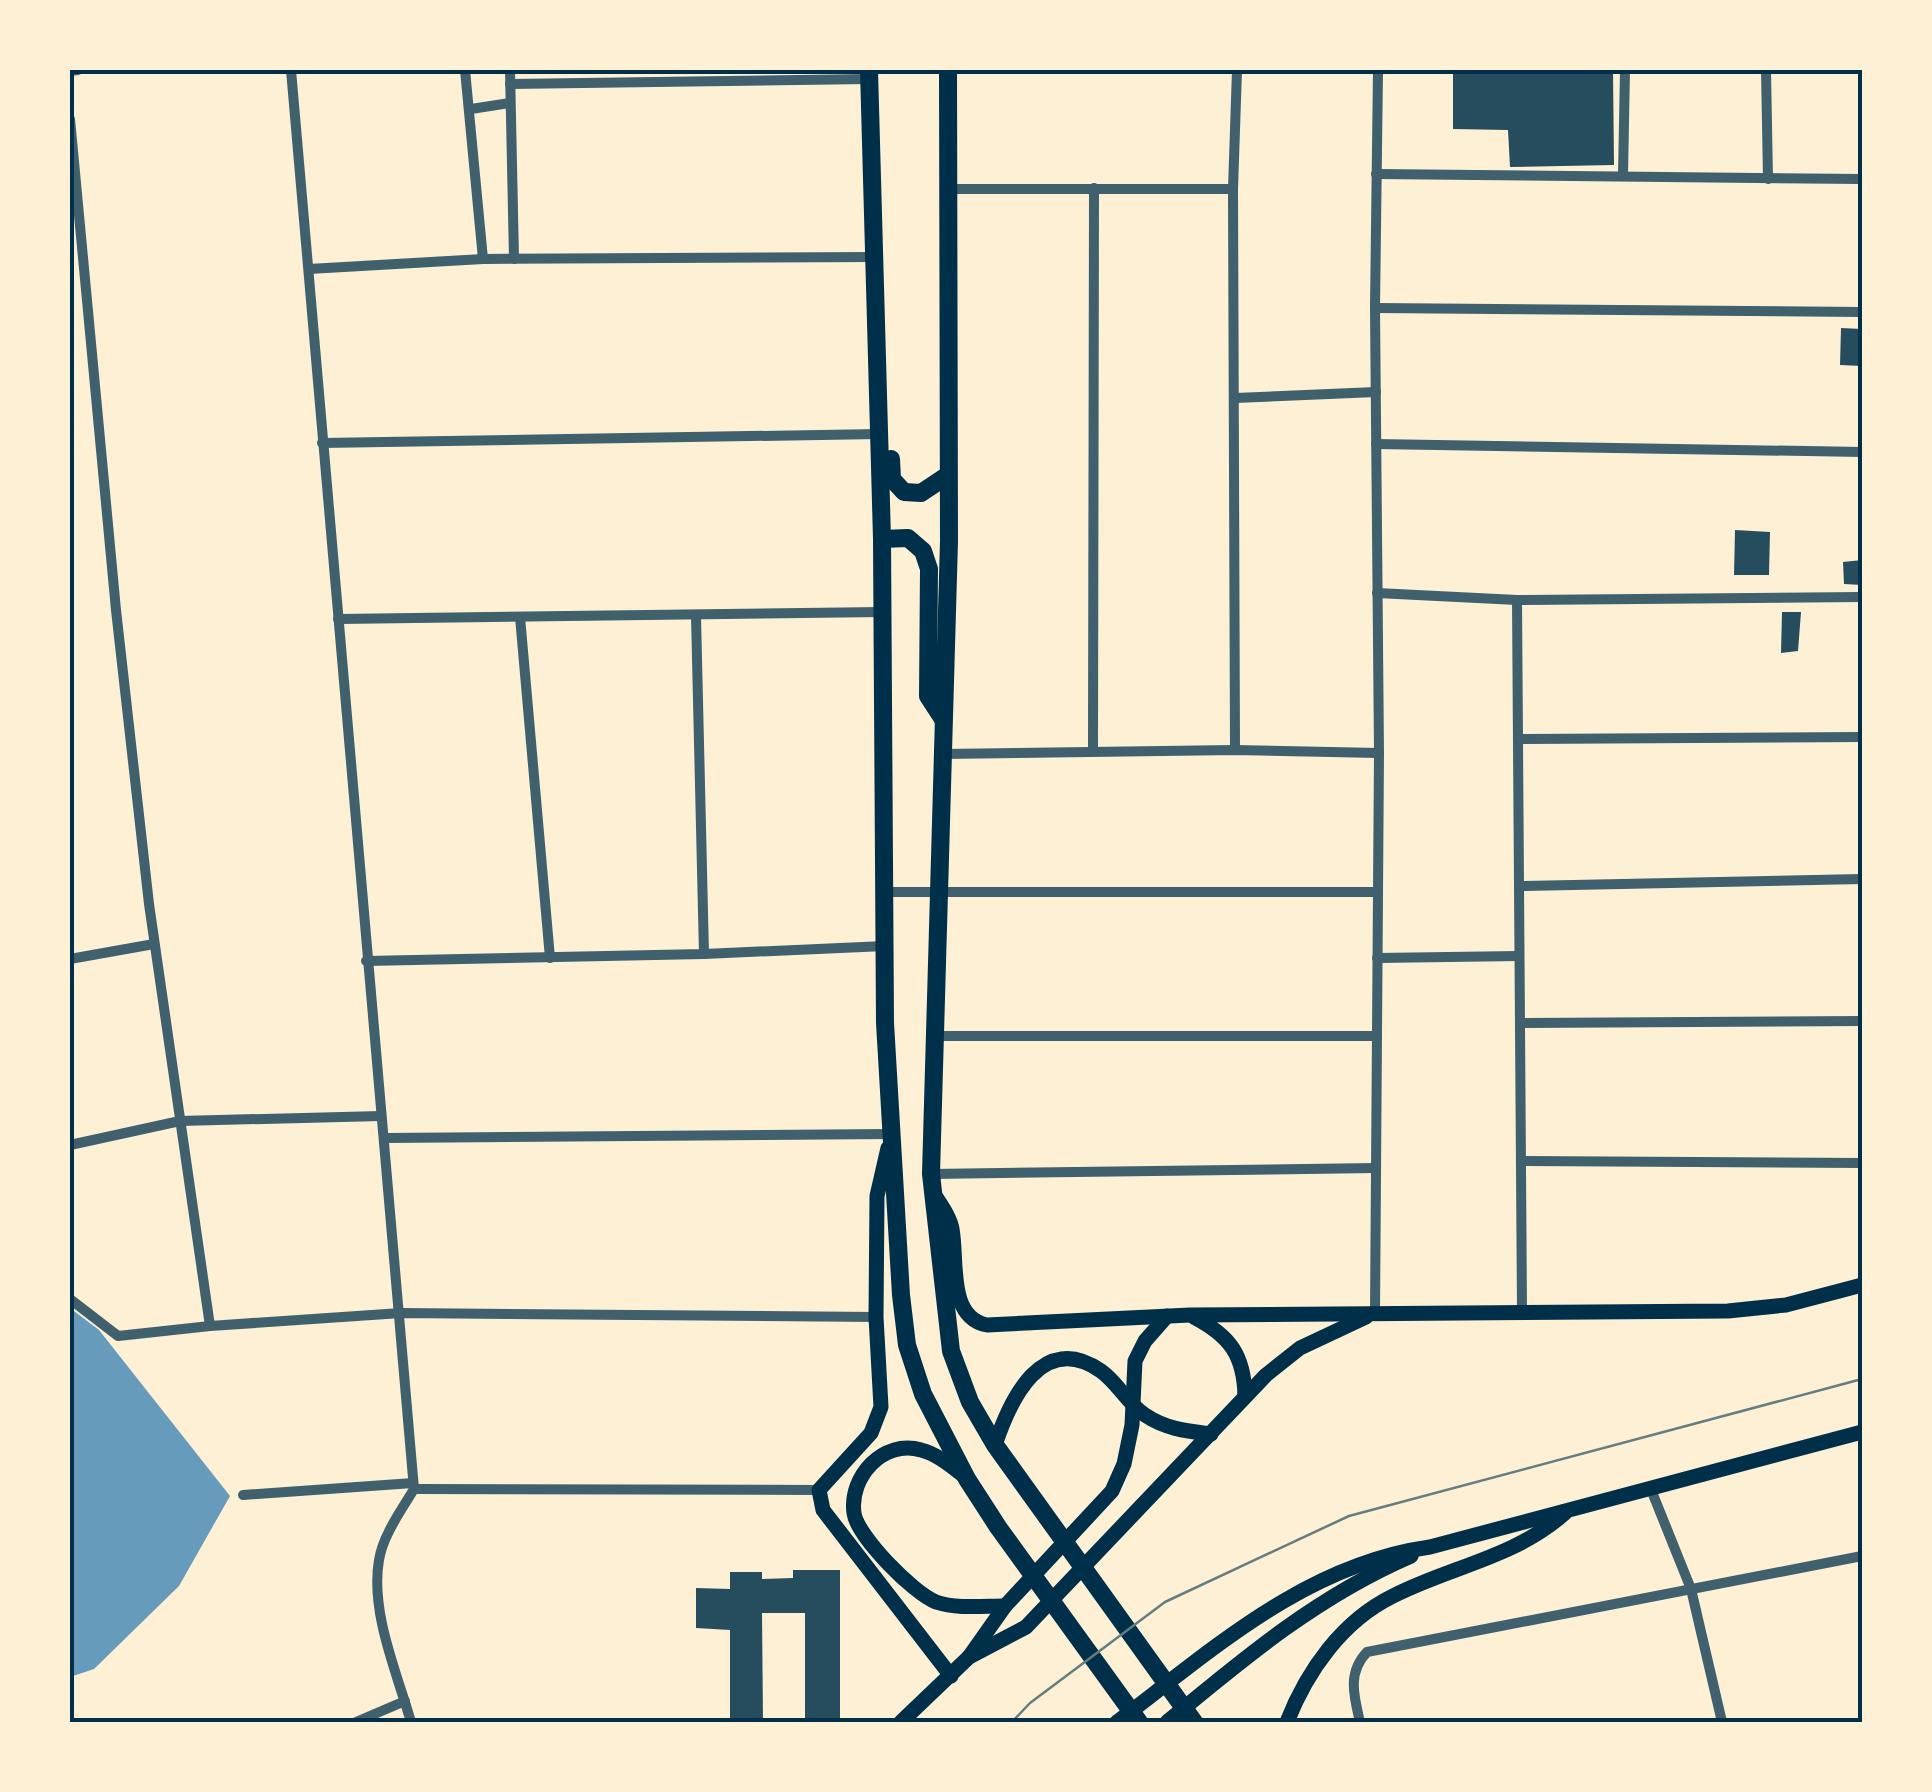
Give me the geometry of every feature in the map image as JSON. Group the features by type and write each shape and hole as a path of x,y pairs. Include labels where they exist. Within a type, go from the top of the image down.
{"main road":[{"path":"948,70 948,475 931,1174 951,1351 970,1402 996,1445 1194,1722"},
{"path":"869,74 882,539 884,1022 907,1344 923,1394 967,1479 1139,1722"},
{"path":"876,281 888,313 892,480 904,492 920,493 948,475"},
{"path":"882,539 908,538 923,551 930,569 928,696 944,720"},
{"path":"892,1134 877,1196 876,1317 881,1408 871,1433 819,1490 823,1510 952,1676"},
{"path":"934,1194 952,1224 963,1310 974,1321 988,1325 1190,1315 1744,1310 1786,1305 1862,1286"},
{"path":"970,1657 1026,1627 1245,1396 1300,1348 1375,1313"},
{"path":"1190,1315 1230,1343 1243,1365 1245,1396"},
{"path":"901,1722 970,1657 1005,1606 1112,1491 1124,1464 1134,1407 1135,1361 1167,1316"},
{"path":"996,1445 1012,1400 1032,1375 1052,1363 1071,1359 1088,1363 1108,1376 1134,1407 1169,1428 1211,1434"},
{"path":"1117,1722 1236,1632 1317,1582 1370,1559 1430,1548 1862,1432"},
{"path":"967,1479 920,1449 886,1453 860,1476 854,1500 856,1523 906,1584 924,1596 949,1606 1005,1606"},
{"path":"1287,1722 1317,1663 1365,1613 1394,1595 1521,1546 1568,1510"},
{"path":"1168,1722 1254,1649 1322,1602 1430,1548"}],"street":[{"path":"70,71 78,70"},
{"path":"291,70 413,1486 385,1538 377,1584 381,1614 412,1722"},
{"path":"473,70 465,70 483,260"},
{"path":"510,70 514,259"},
{"path":"1235,750 1233,189 1237,70"},
{"path":"1375,1313 1378,70"},
{"path":"1623,175 1624,70"},
{"path":"1766,70 1768,179"},
{"path":"510,84 688,76 869,74"},
{"path":"471,109 510,103"},
{"path":"70,119 116,610 154,944 210,1326"},
{"path":"1376,174 1862,180"},
{"path":"1093,750 1094,188"},
{"path":"946,189 1233,189"},
{"path":"310,268 514,259 875,257"},
{"path":"1376,308 1862,312"},
{"path":"1235,398 1376,392"},
{"path":"322,443 879,434"},
{"path":"1376,444 1862,452"},
{"path":"1377,593 1517,600 1862,596"},
{"path":"1517,600 1522,1310"},
{"path":"338,620 882,612"},
{"path":"520,616 550,958"},
{"path":"696,616 704,954"},
{"path":"1519,740 1862,737"},
{"path":"943,754 1093,750 1379,754"},
{"path":"1520,886 1862,878"},
{"path":"885,892 1378,892"},
{"path":"70,959 154,944"},
{"path":"366,961 884,946"},
{"path":"1377,958 1519,956"},
{"path":"1520,1023 1862,1021"},
{"path":"934,1036 1376,1036"},
{"path":"70,1144 180,1121 381,1116"},
{"path":"384,1138 892,1134"},
{"path":"1521,1162 1862,1163"},
{"path":"931,1174 1376,1168"},
{"path":"70,1300 118,1336 401,1313 876,1317"},
{"path":"243,1495 413,1486 819,1490"},
{"path":"1650,1486 1691,1589 1722,1722"},
{"path":"1360,1722 1353,1678 1359,1660 1367,1652 1862,1556"},
{"path":"356,1722 405,1701"}],"water":[{"path":"70,1308 99,1330 230,1496 179,1586 94,1669 70,1677"}],"building":[{"path":"1453,70 1613,70 1614,165 1510,167 1508,130 1453,129"},
{"path":"1841,328 1862,329 1862,366 1840,365"},
{"path":"1735,530 1770,532 1769,575 1734,575"},
{"path":"1862,560 1862,585 1844,584 1843,562"},
{"path":"1782,612 1801,612 1798,651 1781,653"},
{"path":"793,1570 840,1570 840,1722 805,1722 805,1613 762,1613 763,1722 730,1722 730,1630 696,1628 696,1588 730,1589 730,1572 762,1572 762,1579 793,1578"}],"tram line":[{"path":"1012,1722 1030,1703 1165,1602 1349,1516 1862,1379"}]}
